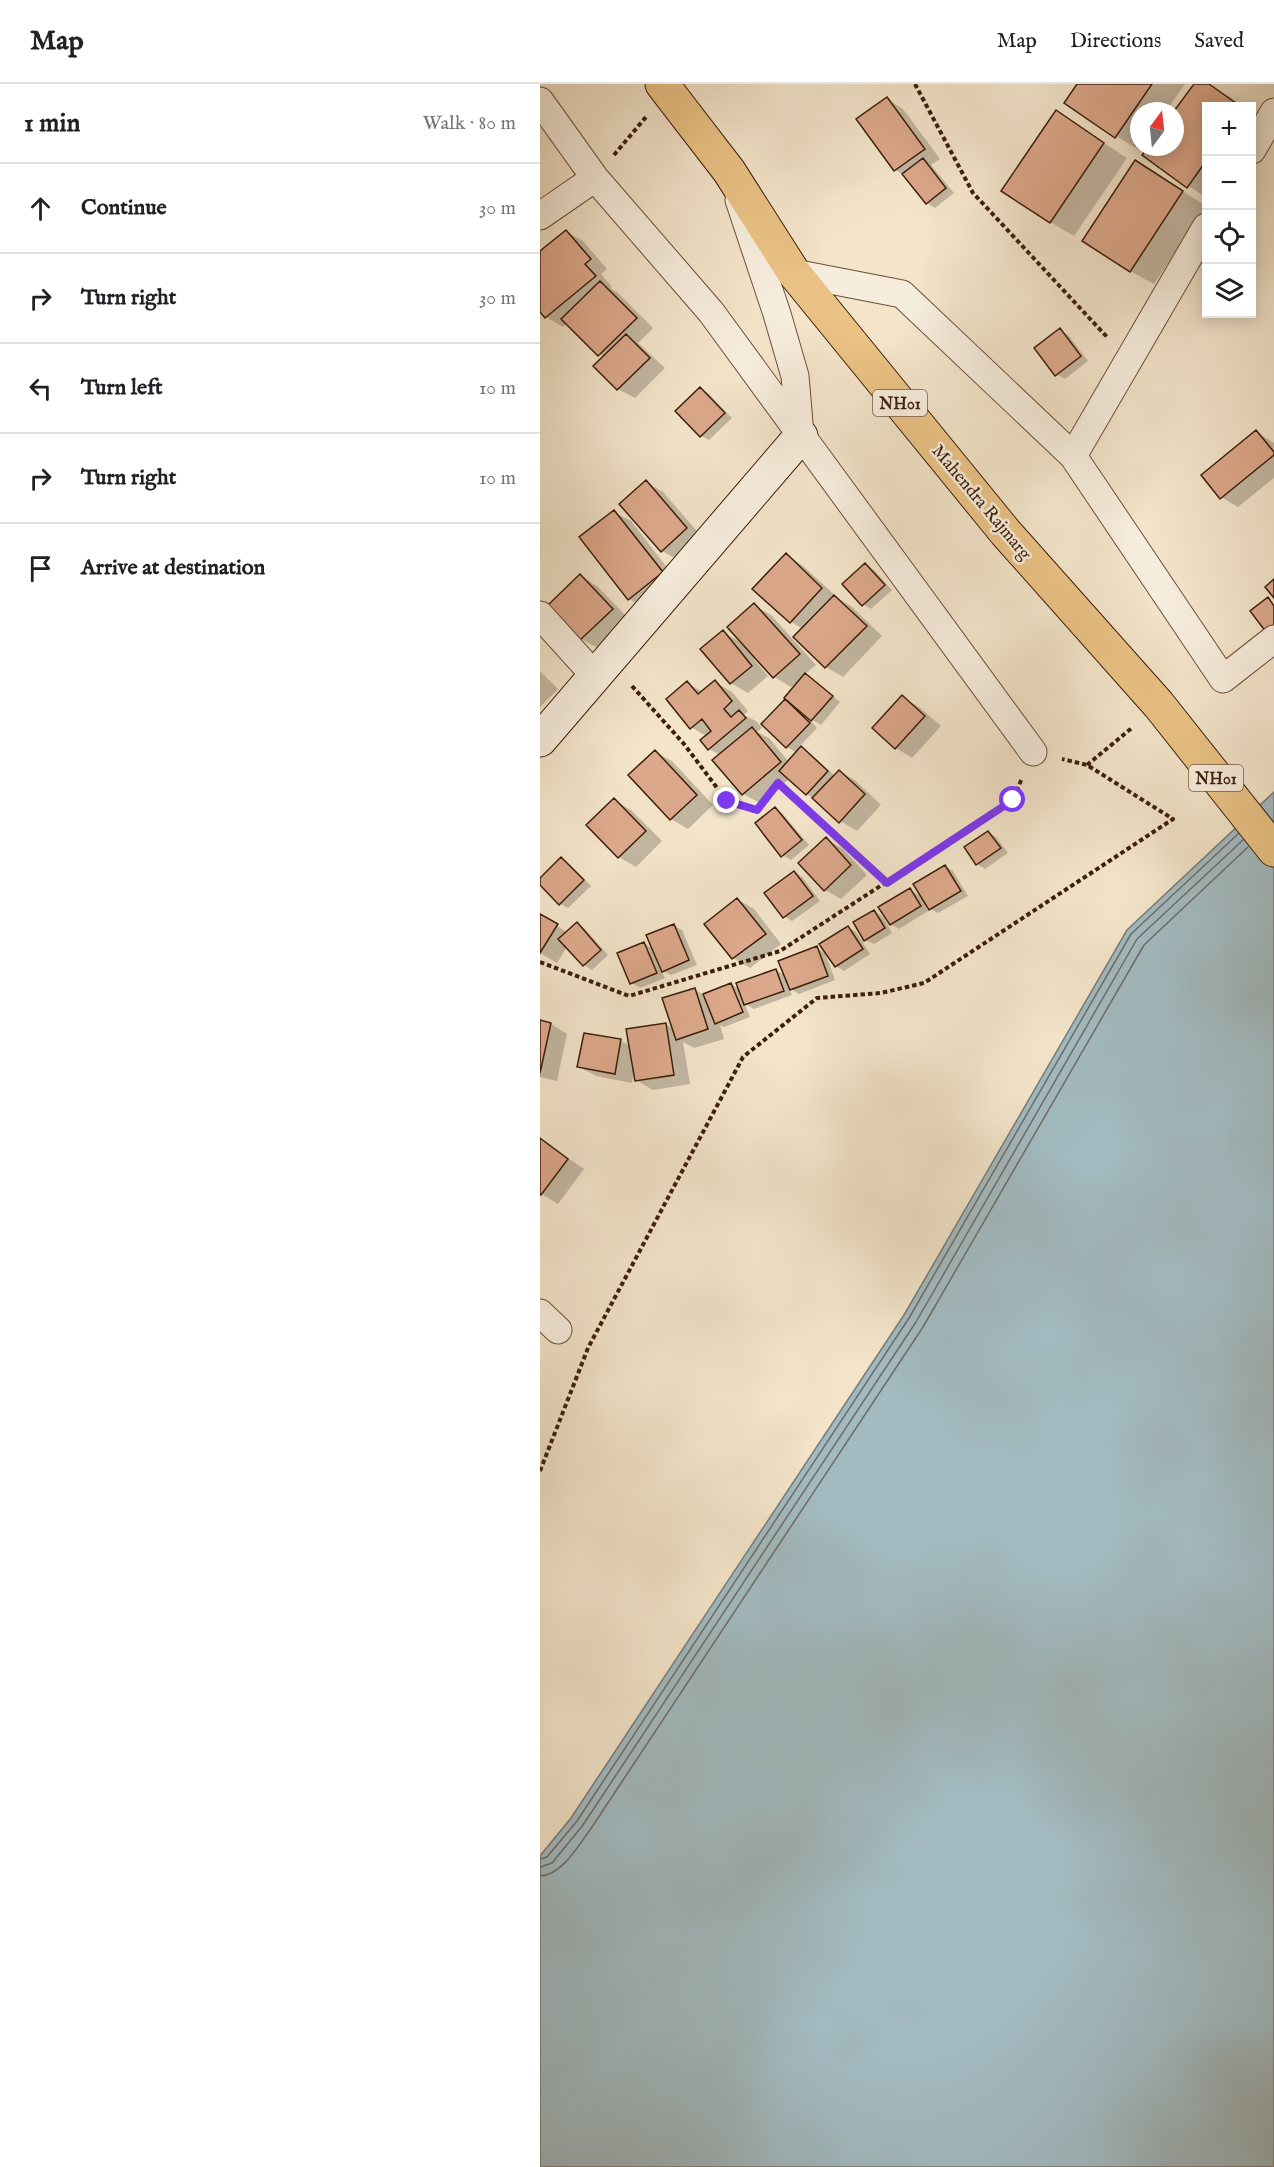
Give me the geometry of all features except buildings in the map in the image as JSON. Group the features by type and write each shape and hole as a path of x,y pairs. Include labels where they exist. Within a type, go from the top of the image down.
{"highway":[{"name":"Mahendra Rajmarg","path":"665,88 729,171 794,273 1006,533 1159,705 1274,850"}],"street":[{"path":"540,101 595,178 711,312 1033,752"},
{"path":"1256,142 1274,112"},
{"path":"540,740 801,436 795,376 777,314 729,171"},
{"path":"540,216 595,178"},
{"path":"1073,456 1202,234"},
{"path":"794,273 902,294 1073,456 1223,679 1274,639"},
{"path":"540,615 602,668"}],"path":[{"path":"915,84 973,193 1129,360"},
{"path":"595,178 665,88"},
{"path":"602,668 684,744 727,801 757,810 778,783 887,883"},
{"path":"540,1471 588,1348 743,1057 817,998 881,993 924,983 1173,819 1087,765 1159,705"},
{"path":"540,962 629,996 780,951 1013,800 1033,752"}],"water":[{"path":"1274,792 1274,2167 540,2167 540,1856 571,1818 904,1315 1127,930"}],"route":[{"path":"727,801 757,810 778,783 887,883 1013,800"}]}
